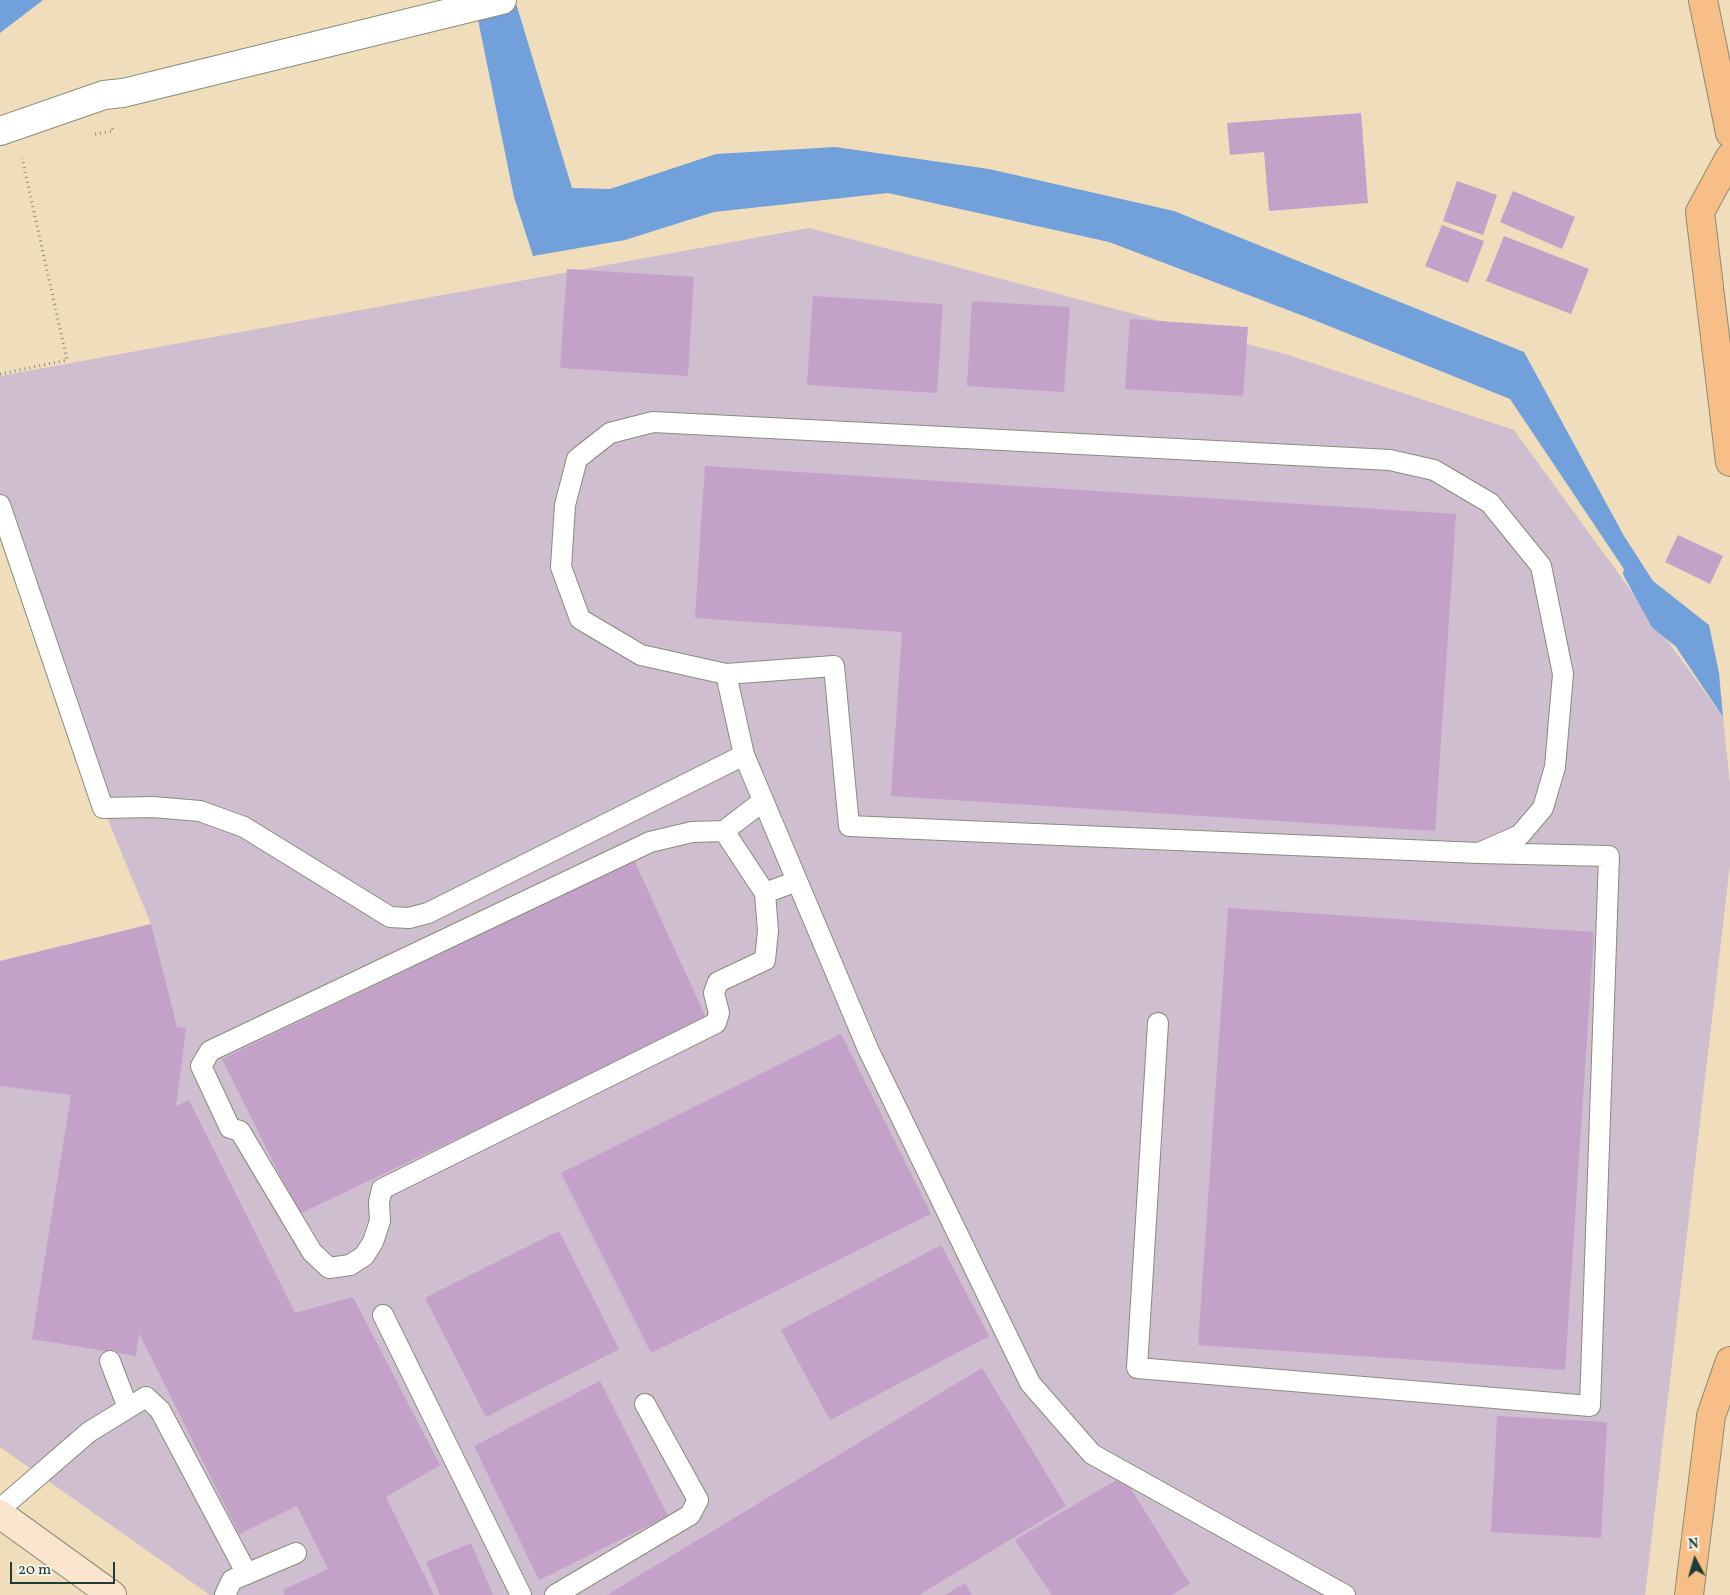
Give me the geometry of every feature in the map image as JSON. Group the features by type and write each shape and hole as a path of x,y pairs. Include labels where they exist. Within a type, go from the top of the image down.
{"main road":[{"path":"1704,0 1730,133"},
{"path":"1730,157 1700,212 1730,462"},
{"path":"1689,1595 1711,1416 1730,1361"},
{"path":"0,1514 112,1595"}],"street":[{"path":"0,131 104,94 123,93 312,45 502,0"}],"lane":[{"path":"1158,1023 1137,1368 1590,1406 1609,856 1479,853 849,826 834,666 726,674 641,656 580,619 561,567 566,505 577,459 610,434 654,422 1390,460 1434,470 1490,502 1541,566 1563,674 1555,767 1544,808 1520,835 1479,853"},
{"path":"0,505 103,808 153,808 200,811 244,827 390,917 409,918 428,913 744,755"},
{"path":"726,674 744,755 868,1049 1030,1383 1092,1454 1345,1595"},
{"path":"724,831 765,893 768,931 764,960 718,982 714,993 720,1013 716,1023 382,1190 379,1202 380,1221 373,1242 364,1256 350,1265 329,1268 312,1252 240,1131 230,1128 201,1066 210,1051 650,842 692,832 724,831 763,801"},
{"path":"765,893 797,881"},
{"path":"472,891 485,921"},
{"path":"383,1315 521,1595"},
{"path":"110,1361 128,1408"},
{"path":"0,1509 89,1432 146,1397 160,1410 247,1574"},
{"path":"555,1595 690,1515 698,1500 645,1404"},
{"path":"225,1595 232,1580 296,1552"}],"path":[{"path":"0,374 66,360 20,151"}],"shaded area":[{"path":"809,228 1285,354 1514,430 1723,717 1730,785 1730,864 1645,1595 210,1595 0,1447 0,962 151,924 103,808 0,505 0,376"}],"water":[{"path":"0,0 43,0 0,33"},
{"path":"474,0 515,0 572,188 610,189 716,154 835,147 989,169 1174,211 1524,352 1624,536 1653,581 1709,625 1719,673 1723,717 1510,399 1314,320 1109,242 888,193 714,212 625,240 533,256 514,197"}],"building":[{"path":"1361,113 1368,203 1269,211 1264,152 1230,155 1227,123"},
{"path":"1457,181 1497,195 1483,235 1443,221"},
{"path":"1513,191 1575,217 1562,249 1500,222"},
{"path":"1442,225 1484,241 1468,283 1425,266"},
{"path":"1504,236 1589,269 1571,314 1486,281"},
{"path":"567,269 694,277 688,376 560,368"},
{"path":"813,296 943,304 937,393 807,385"},
{"path":"972,301 1070,307 1064,392 967,386"},
{"path":"1130,319 1248,327 1243,396 1125,389"},
{"path":"705,466 1456,514 1435,831 891,796 902,632 695,618"},
{"path":"1678,535 1723,556 1710,584 1665,562"},
{"path":"634,860 707,1020 299,1214 222,1059"},
{"path":"1228,908 1594,932 1565,1370 1198,1345"},
{"path":"151,924 177,1027 186,1028 176,1106 189,1100 295,1313 353,1297 440,1465 386,1497 434,1595 285,1595 283,1590 328,1569 297,1506 239,1534 139,1333 136,1356 32,1339 71,1095 0,1086 0,961"},
{"path":"841,1034 931,1214 651,1353 561,1173"},
{"path":"559,1231 619,1349 486,1417 425,1298"},
{"path":"941,1245 989,1336 830,1420 781,1330"},
{"path":"982,1368 1066,1506 919,1595 607,1595"},
{"path":"600,1381 668,1516 539,1580 474,1446"},
{"path":"1497,1416 1607,1422 1601,1538 1491,1532"},
{"path":"1123,1476 1190,1584 1171,1595 1052,1595 1015,1540"},
{"path":"471,1543 493,1595 440,1595 426,1562"},
{"path":"965,1583 972,1595 945,1595"}],"waterway":[{"path":"1628,573 1656,624 1677,641"}]}
